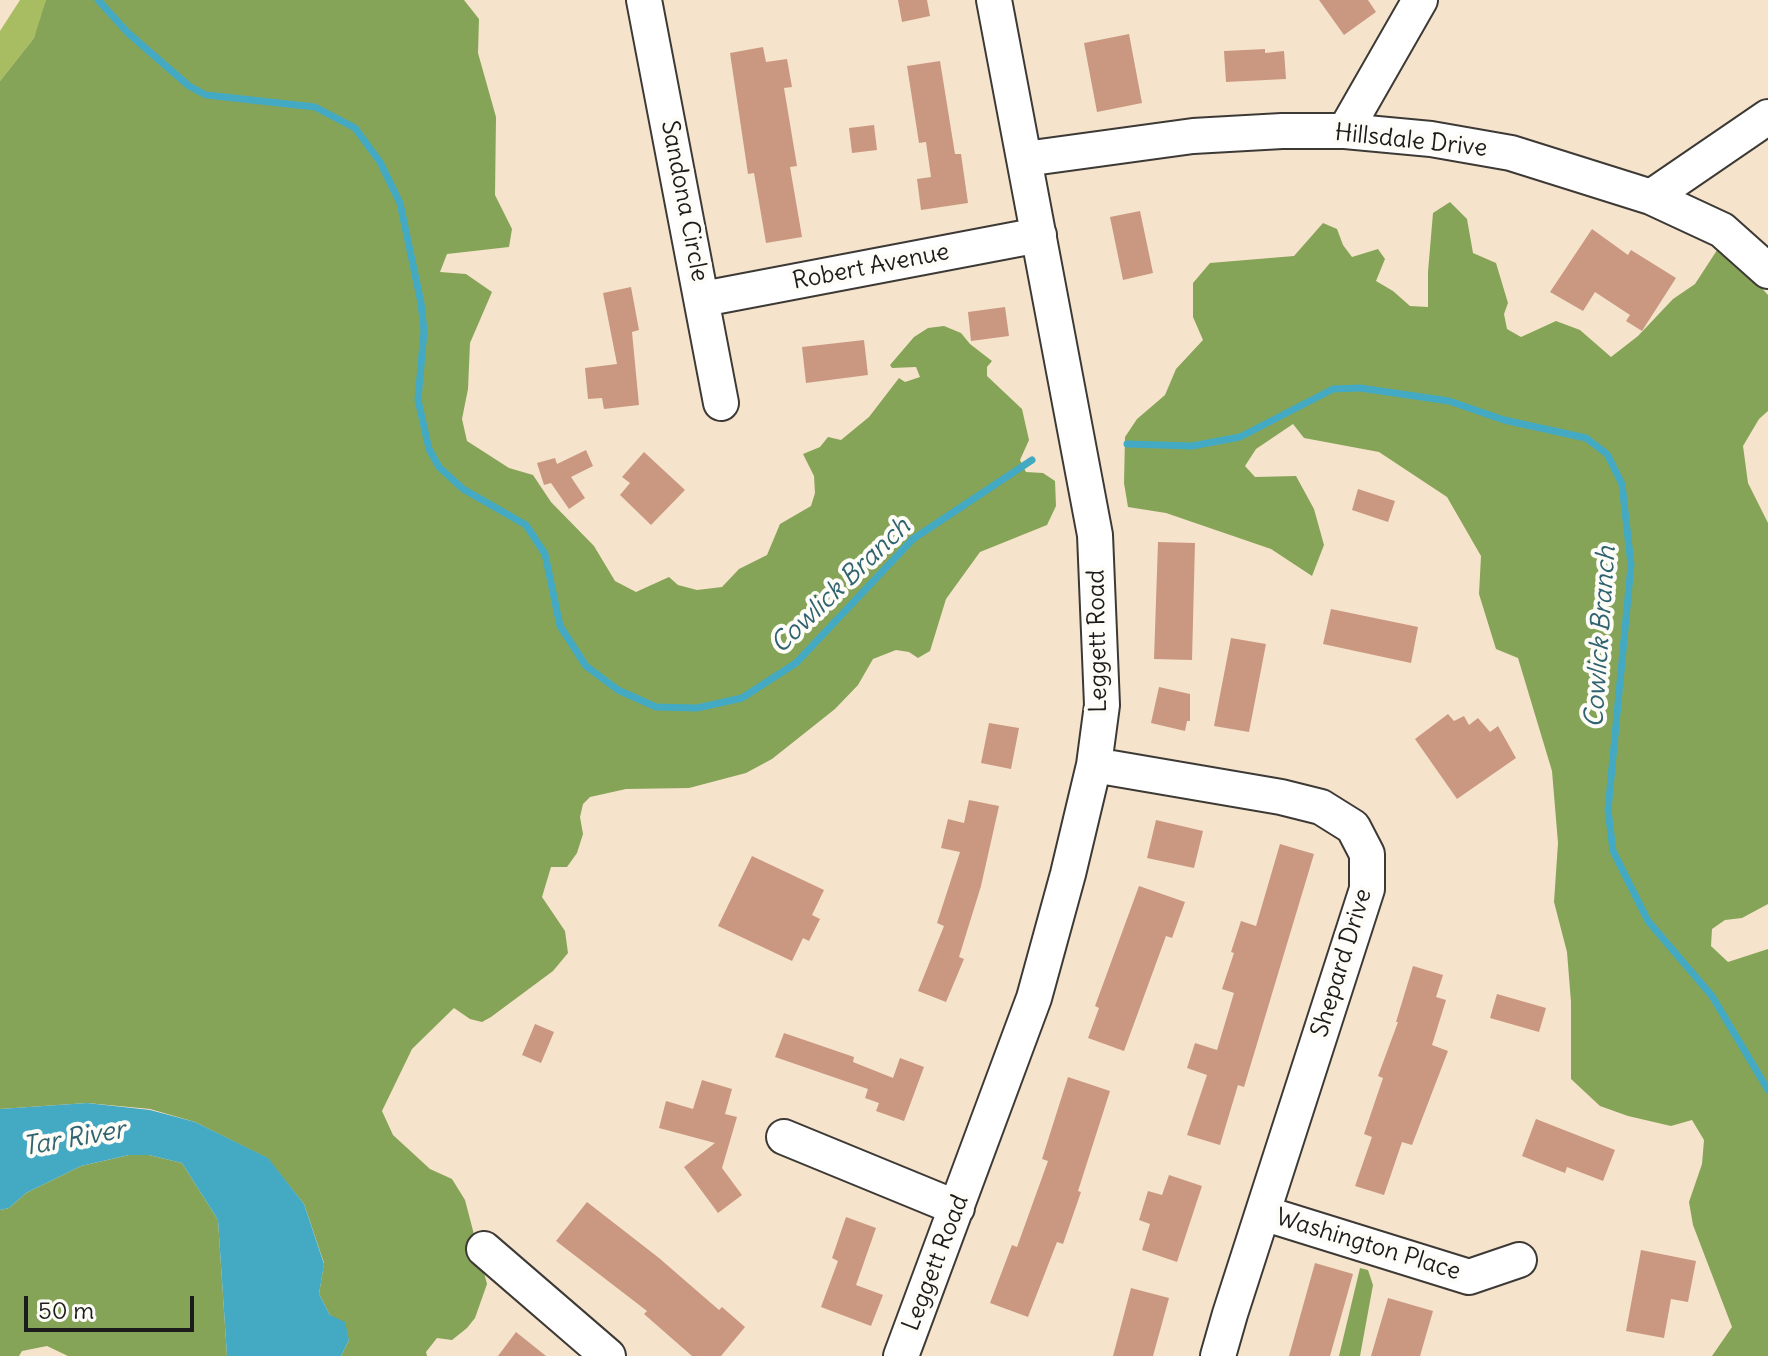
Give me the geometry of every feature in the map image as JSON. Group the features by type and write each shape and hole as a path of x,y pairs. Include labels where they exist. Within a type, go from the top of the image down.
{"street":[{"name":"Sandona Circle","path":"644,0 721,403"},
{"name":"Leggett Road","path":"901,1356 1034,998 1094,765 1102,705 1095,535 994,0"},
{"path":"1345,131 1420,0"},
{"path":"1651,197 1768,117"},
{"name":"Hillsdale Drive","path":"1025,159 1193,136 1345,131 1431,139 1511,153 1651,197 1722,230 1768,271"},
{"name":"Robert Avenue","path":"703,299 1039,235"},
{"name":"Shepard Drive","path":"1094,765 1281,797 1321,807 1353,827 1367,854 1367,889 1218,1356"},
{"path":"784,1137 957,1208"},
{"name":"Washington Place","path":"1263,1213 1469,1277 1519,1260"},
{"path":"484,1249 608,1356"}],"green space":[{"path":"20,0 46,0 44,12 34,38 0,81 0,31"},
{"path":"46,0 464,0 479,19 478,53 496,117 495,195 512,229 509,247 447,254 440,272 466,274 492,292 470,343 468,389 462,419 467,441 509,468 533,475 551,502 594,546 615,581 636,592 669,577 678,585 697,590 722,587 739,569 767,555 780,524 811,506 815,493 814,476 803,454 820,447 828,437 841,440 869,417 899,378 905,382 920,377 916,367 892,368 890,365 914,337 928,328 944,326 961,333 992,361 987,367 987,376 1022,409 1029,440 1020,460 1026,472 1043,473 1055,481 1056,506 1047,525 980,552 946,599 930,651 918,658 909,652 896,650 873,659 858,685 835,709 772,759 746,773 689,788 626,789 590,797 583,804 580,817 583,834 577,853 567,867 551,867 542,897 565,931 568,953 553,971 482,1022 470,1019 454,1008 412,1049 382,1111 393,1135 430,1169 452,1179 465,1200 487,1284 475,1318 467,1328 452,1340 437,1338 426,1352 427,1356 341,1356 349,1340 319,1294 324,1263 304,1204 267,1158 195,1122 150,1109 87,1103 0,1109 0,81 34,38"},
{"path":"1450,202 1467,219 1473,253 1496,263 1508,303 1504,314 1507,329 1521,337 1556,321 1580,330 1611,357 1638,336 1673,299 1695,284 1721,244 1768,295 1768,411 1759,419 1743,446 1748,483 1768,523 1768,904 1742,918 1725,920 1712,929 1711,946 1728,962 1768,949 1768,1356 1712,1356 1732,1327 1693,1225 1689,1202 1702,1164 1704,1140 1692,1120 1671,1126 1628,1116 1600,1106 1571,1079 1571,1002 1567,952 1554,902 1558,843 1552,771 1518,658 1496,649 1479,594 1481,556 1447,497 1379,452 1304,438 1293,424 1256,449 1245,466 1255,477 1296,476 1314,509 1324,545 1312,576 1271,549 1166,513 1128,507 1124,483 1125,437 1137,419 1165,395 1176,369 1203,340 1193,317 1193,283 1210,263 1294,256 1323,223 1337,229 1352,257 1378,249 1385,259 1376,281 1410,306 1428,307 1433,213"},
{"path":"129,1155 149,1155 182,1163 218,1220 227,1356 68,1356 47,1346 22,1351 19,1356 0,1356 0,1210 9,1208 26,1193 81,1166"},
{"path":"1360,1268 1368,1270 1373,1285 1360,1356 1339,1356"}],"water":[{"name":"Tar River","path":"87,1103 150,1110 195,1122 268,1158 304,1204 324,1264 319,1294 330,1315 345,1322 349,1340 341,1356 227,1356 218,1220 182,1163 149,1155 129,1155 81,1166 26,1193 9,1208 0,1210 0,1109"}],"building":[{"path":"898,0 927,0 930,16 902,22"},
{"path":"1319,0 1368,0 1376,12 1344,35"},
{"path":"1129,34 1142,103 1097,112 1084,43"},
{"path":"763,47 766,62 787,59 792,87 784,88 797,166 790,167 802,237 766,243 754,173 748,174 730,53"},
{"path":"1265,49 1265,53 1284,51 1286,79 1226,82 1224,51"},
{"path":"940,61 955,154 961,154 968,203 921,210 917,179 931,177 926,142 919,143 907,66"},
{"path":"874,125 877,150 852,153 849,128"},
{"path":"1140,211 1153,273 1123,280 1110,217"},
{"path":"1592,229 1628,255 1631,250 1676,278 1642,331 1626,321 1630,315 1595,292 1583,311 1550,292"},
{"path":"631,287 639,330 632,332 639,405 604,409 602,398 588,399 585,368 617,364 603,293"},
{"path":"1005,307 1009,336 971,341 968,312"},
{"path":"864,340 868,375 806,383 802,347"},
{"path":"586,450 593,466 571,477 585,498 569,509 551,483 544,485 537,463 555,458 557,464"},
{"path":"644,452 685,490 651,525 620,495 630,483 622,477"},
{"path":"1358,489 1395,501 1388,522 1352,510"},
{"path":"1158,542 1195,543 1192,660 1154,659"},
{"path":"1331,609 1418,627 1411,663 1323,644"},
{"path":"1231,638 1266,644 1249,732 1214,726"},
{"path":"1159,687 1190,694 1190,721 1187,721 1185,731 1151,723"},
{"path":"1448,714 1454,721 1464,716 1469,725 1478,718 1490,732 1498,726 1516,758 1457,799 1415,739"},
{"path":"989,723 1019,728 1011,769 981,763"},
{"path":"969,800 999,806 981,886 959,957 964,959 946,1002 918,991 944,926 937,923 960,852 941,848 948,819 964,823"},
{"path":"1156,820 1203,831 1194,868 1147,858"},
{"path":"1280,844 1314,854 1244,1087 1238,1085 1220,1145 1187,1135 1207,1075 1187,1068 1195,1043 1217,1050 1234,993 1222,989 1234,953 1231,952 1241,921 1256,926"},
{"path":"752,856 824,890 812,915 820,919 809,941 803,938 792,961 718,926"},
{"path":"1139,886 1185,902 1172,938 1166,936 1124,1051 1088,1038 1099,1008 1095,1006"},
{"path":"1413,966 1443,975 1436,997 1446,1000 1432,1045 1448,1051 1412,1145 1402,1142 1384,1195 1355,1186 1372,1137 1364,1134 1383,1078 1378,1076 1398,1022"},
{"path":"1497,994 1546,1008 1539,1032 1490,1018"},
{"path":"535,1024 554,1032 541,1063 522,1055"},
{"path":"784,1033 854,1057 853,1062 893,1078 900,1058 924,1067 904,1121 876,1111 879,1103 865,1098 868,1089 775,1057"},
{"path":"1068,1077 1110,1091 1063,1244 1057,1242 1028,1317 990,1303 1012,1245 1017,1247 1048,1161 1042,1159"},
{"path":"702,1080 732,1089 725,1114 737,1117 722,1168 742,1195 718,1213 684,1167 715,1143 659,1128 666,1101 693,1109"},
{"path":"1536,1119 1615,1150 1603,1181 1567,1167 1565,1173 1522,1156"},
{"path":"1169,1175 1202,1186 1177,1262 1142,1250 1150,1224 1139,1220 1148,1191 1162,1195"},
{"path":"587,1202 719,1310 722,1307 745,1327 721,1356 692,1356 644,1314 647,1311 556,1241"},
{"path":"846,1217 876,1228 856,1285 883,1295 871,1326 821,1307 838,1261 832,1258"},
{"path":"1641,1250 1696,1261 1688,1302 1671,1299 1664,1338 1626,1331"},
{"path":"1315,1263 1353,1274 1330,1356 1289,1356"},
{"path":"1131,1288 1169,1298 1153,1356 1113,1356"},
{"path":"1388,1298 1433,1311 1420,1356 1371,1356"},
{"path":"516,1332 546,1356 498,1356"}],"waterway":[{"name":"Cowlick Branch","path":"98,0 128,33 189,86 206,95 315,107 355,128 380,162 400,203 421,303 424,331 418,400 429,449 439,467 463,489 526,525 545,554 560,626 586,666 618,690 656,707 697,708 742,698 796,663 913,539 1032,460"},
{"name":"Cowlick Branch","path":"1127,444 1192,446 1240,437 1333,389 1360,388 1449,401 1504,420 1586,438 1607,454 1622,484 1631,565 1608,810 1613,851 1648,921 1712,996 1768,1090"}]}
